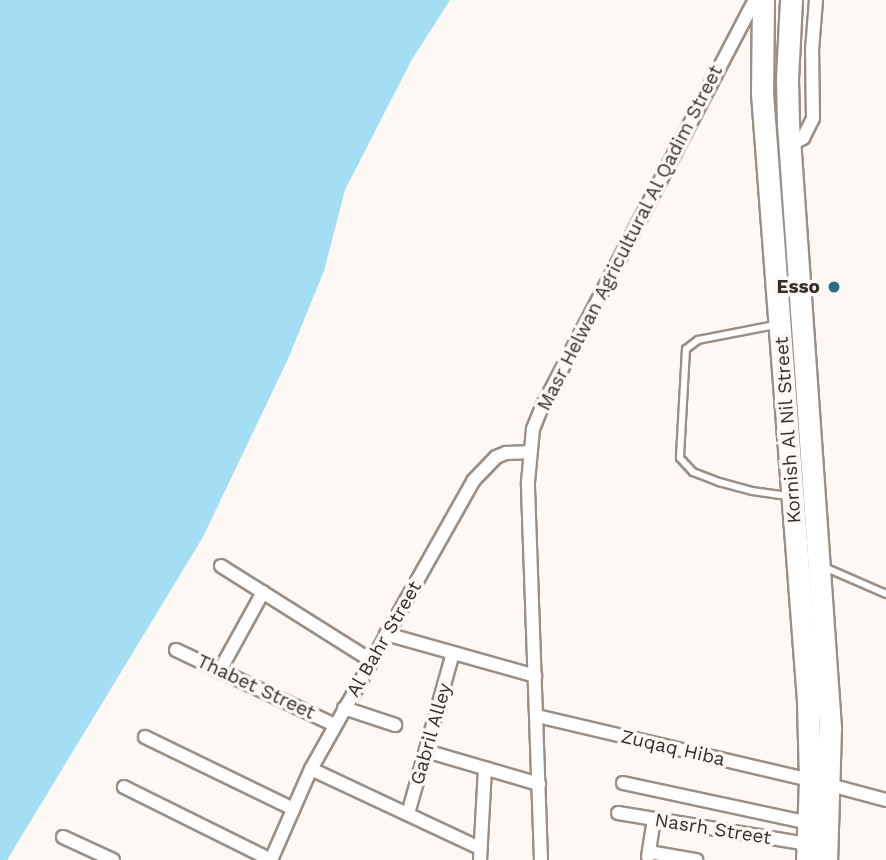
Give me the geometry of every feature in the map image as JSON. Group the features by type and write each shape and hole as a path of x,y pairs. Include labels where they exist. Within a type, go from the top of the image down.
{"highway":[{"name":"Kornish Al Nil Street","path":"763,0 762,93 808,700 820,783 826,860"},
{"name":"Kornish Al Nil Street","path":"791,0 787,79 790,145 830,728 808,842"}],"street":[{"name":"Masr Helwan Agricultural Al Qadim Street","path":"541,860 529,452 541,407 755,0"},
{"path":"790,145 803,138 813,118 812,50 816,0"},
{"name":"Al Bahr Street","path":"271,860 310,769 479,472 486,464 506,453 529,452"},
{"path":"221,566 372,661"},
{"path":"220,670 263,592"},
{"path":"386,635 535,676"},
{"name":"Thabet Street","path":"176,650 335,725"},
{"name":"Gabril Alley","path":"408,814 453,653"},
{"path":"344,708 395,725"},
{"name":"Zuqaq Hiba","path":"537,716 886,800"},
{"path":"145,737 292,809"},
{"path":"426,751 539,784"},
{"path":"310,769 408,814 480,854 485,768"},
{"path":"624,783 808,842"},
{"path":"124,788 271,860"},
{"name":"Nasrh Street","path":"618,813 808,842"},
{"path":"654,819 649,856 696,860"},
{"path":"63,837 114,860"}],"lane":[{"path":"780,324 698,340 686,349 680,458 693,472 752,491 792,496 815,494"},
{"path":"819,565 886,594"}],"water":[{"path":"0,0 450,0 411,61 345,190 324,271 288,359 203,537 7,860 0,860"}],"place":[{"name":"Esso","path":"834,287"}]}
